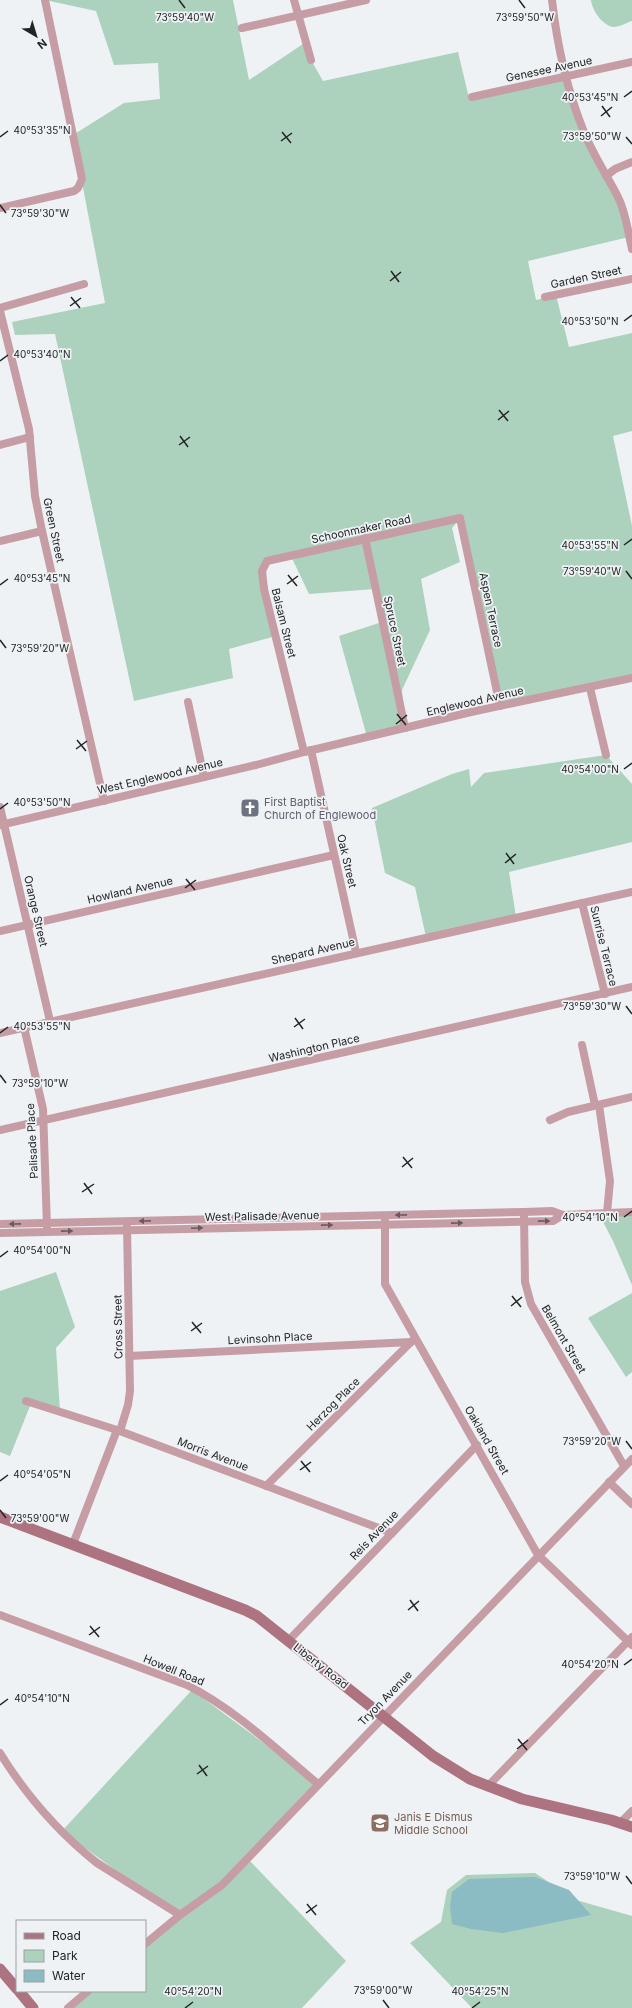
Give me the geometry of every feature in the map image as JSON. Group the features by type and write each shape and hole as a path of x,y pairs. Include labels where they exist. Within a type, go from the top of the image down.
{"main road":[{"name":"Liberty Road","path":"0,1517 245,1610 257,1616 433,1756 453,1769 487,1787 522,1799 632,1827"},
{"path":"0,1969 16,1988"},
{"path":"20,1992 33,2008"}],"street":[{"path":"0,208 74,191 78,188 82,180 45,0"},
{"path":"294,0 311,60"},
{"path":"242,28 366,0"},
{"path":"552,0 559,46 566,76 584,132 596,160 624,210 632,249"},
{"name":"Genesee Avenue","path":"472,97 632,62"},
{"path":"606,176 615,169 632,162"},
{"name":"Garden Street","path":"545,297 632,279"},
{"path":"0,308 84,284"},
{"name":"Green Street","path":"0,311 30,437 35,496 42,531 104,801"},
{"path":"0,445 30,437"},
{"name":"Schoonmaker Road","path":"267,561 460,518"},
{"name":"Aspen Terrace","path":"460,518 500,706"},
{"path":"0,541 42,531"},
{"name":"Spruce Street","path":"365,539 405,728"},
{"name":"Balsam Street","path":"267,561 262,571 264,589 290,691"},
{"name":"Englewood Avenue","path":"324,747 500,706 632,678"},
{"path":"590,688 606,754"},
{"name":"Oak Street","path":"290,691 334,855 356,952"},
{"path":"188,702 204,777"},
{"name":"West Englewood Avenue","path":"2,824 256,765 324,747"},
{"name":"Orange Street","path":"0,807 2,824 28,925 50,1021"},
{"name":"Howland Avenue","path":"0,931 334,855"},
{"name":"Shepard Avenue","path":"0,1033 356,952 632,892"},
{"name":"Sunrise Terrace","path":"582,903 605,994"},
{"name":"Washington Place","path":"0,1130 632,987"},
{"name":"Palisade Place","path":"24,1027 40,1091 44,1120 47,1228"},
{"path":"582,1045 597,1105 609,1174 607,1214"},
{"path":"550,1120 568,1112 632,1097"},
{"name":"West Palisade Avenue","path":"0,1233 126,1221 524,1212 552,1212 563,1216"},
{"name":"Belmont Street","path":"524,1212 525,1282 531,1304 624,1466"},
{"path":"563,1216 632,1212"},
{"name":"Oakland Street","path":"385,1215 385,1284 413,1339 477,1445 538,1555 631,1641"},
{"name":"West Palisade Avenue","path":"0,1224 47,1228 127,1230 552,1221 563,1216"},
{"name":"Cross Street","path":"73,1544 128,1406 129,1356 126,1221"},
{"name":"Levinsohn Place","path":"129,1356 413,1339"},
{"name":"Herzog Place","path":"266,1486 413,1339"},
{"name":"Morris Avenue","path":"26,1401 118,1430 392,1533"},
{"name":"Reis Avenue","path":"288,1641 477,1445"},
{"name":"Tryon Avenue","path":"146,1943 180,1914 222,1885 632,1459"},
{"path":"609,1482 632,1504"},
{"name":"Howell Road","path":"0,1615 187,1685 207,1695 231,1711 318,1784"},
{"path":"487,1787 631,1641"},
{"path":"0,1752 22,1785 46,1816 85,1854 97,1863 180,1914"},
{"path":"620,1823 632,1811"},
{"path":"68,2008 87,1992"}],"green space":[{"path":"45,0 233,0 249,80 306,42 311,60 323,81 458,52 469,98 566,76 573,102 618,197 629,237 528,261 536,300 556,295 569,347 632,333 632,431 613,436 632,526 632,678 500,706 460,519 452,528 460,562 421,579 430,630 402,690 405,728 367,737 339,636 382,622 375,589 309,594 290,554 264,567 276,636 229,649 233,678 134,701 55,334 15,335 12,322 105,303 73,135 124,103 160,99 158,63 114,65 96,11"},
{"path":"591,0 632,0 632,21 618,26 609,26 598,16 593,8"},
{"path":"606,755 632,784 632,842 509,872 516,917 426,937 415,887 385,873 372,808 452,774 469,769 471,787 484,773"},
{"path":"632,1212 632,1285 613,1241 599,1214"},
{"path":"56,1272 75,1327 56,1348 60,1411 32,1401 10,1456 0,1452 0,1291"},
{"path":"632,1293 632,1372 626,1377 588,1318"},
{"path":"192,1690 319,1784 248,1859 346,1961 302,2008 67,2008 86,1992 146,1992 146,1941 177,1915 62,1831"},
{"path":"535,1873 576,1900 632,1916 632,2008 472,2008 410,1943 441,1922 447,1890 466,1875"}],"water":[{"path":"535,1877 569,1890 591,1915 503,1933 471,1929 452,1924 450,1906 452,1892 469,1879"}],"place":[{"name":"First Baptist Church of Englewood","path":"250,808"},
{"name":"Janis E Dismus Middle School","path":"380,1823"}]}
